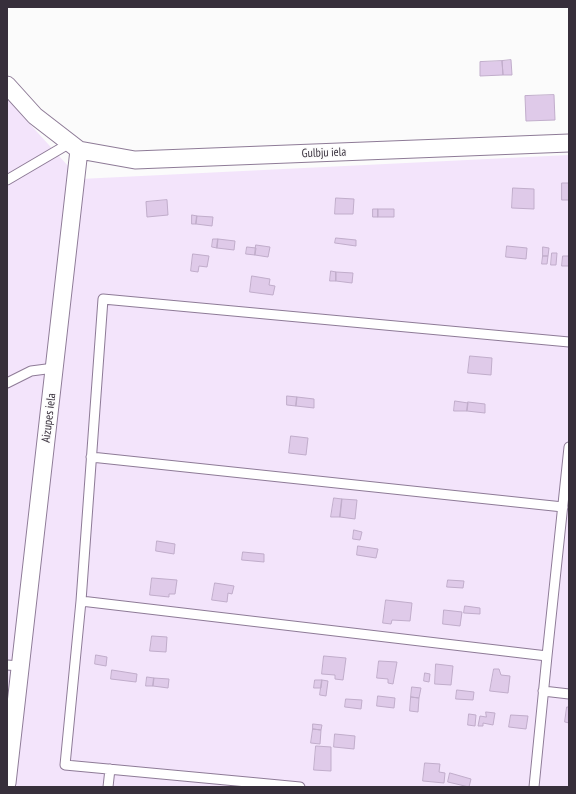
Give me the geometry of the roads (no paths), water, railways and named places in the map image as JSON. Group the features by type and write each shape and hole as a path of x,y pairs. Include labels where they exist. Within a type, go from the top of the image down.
{"street":[{"path":"7,85 35,116 74,146"},
{"name":"Gulbju iela","path":"74,146 135,160 569,143"},
{"name":"Aizupes iela","path":"7,783 14,666 54,368 74,146"}],"lane":[{"path":"7,180 74,146"},
{"path":"300,787 258,785 65,765 81,601 103,299 569,342"},
{"path":"7,383 32,371 54,368"},
{"path":"534,787 546,656 564,532 562,507 569,447"},
{"path":"91,457 562,507"},
{"path":"81,601 546,656"},
{"path":"543,691 569,694"},
{"path":"108,787 110,769"}]}
